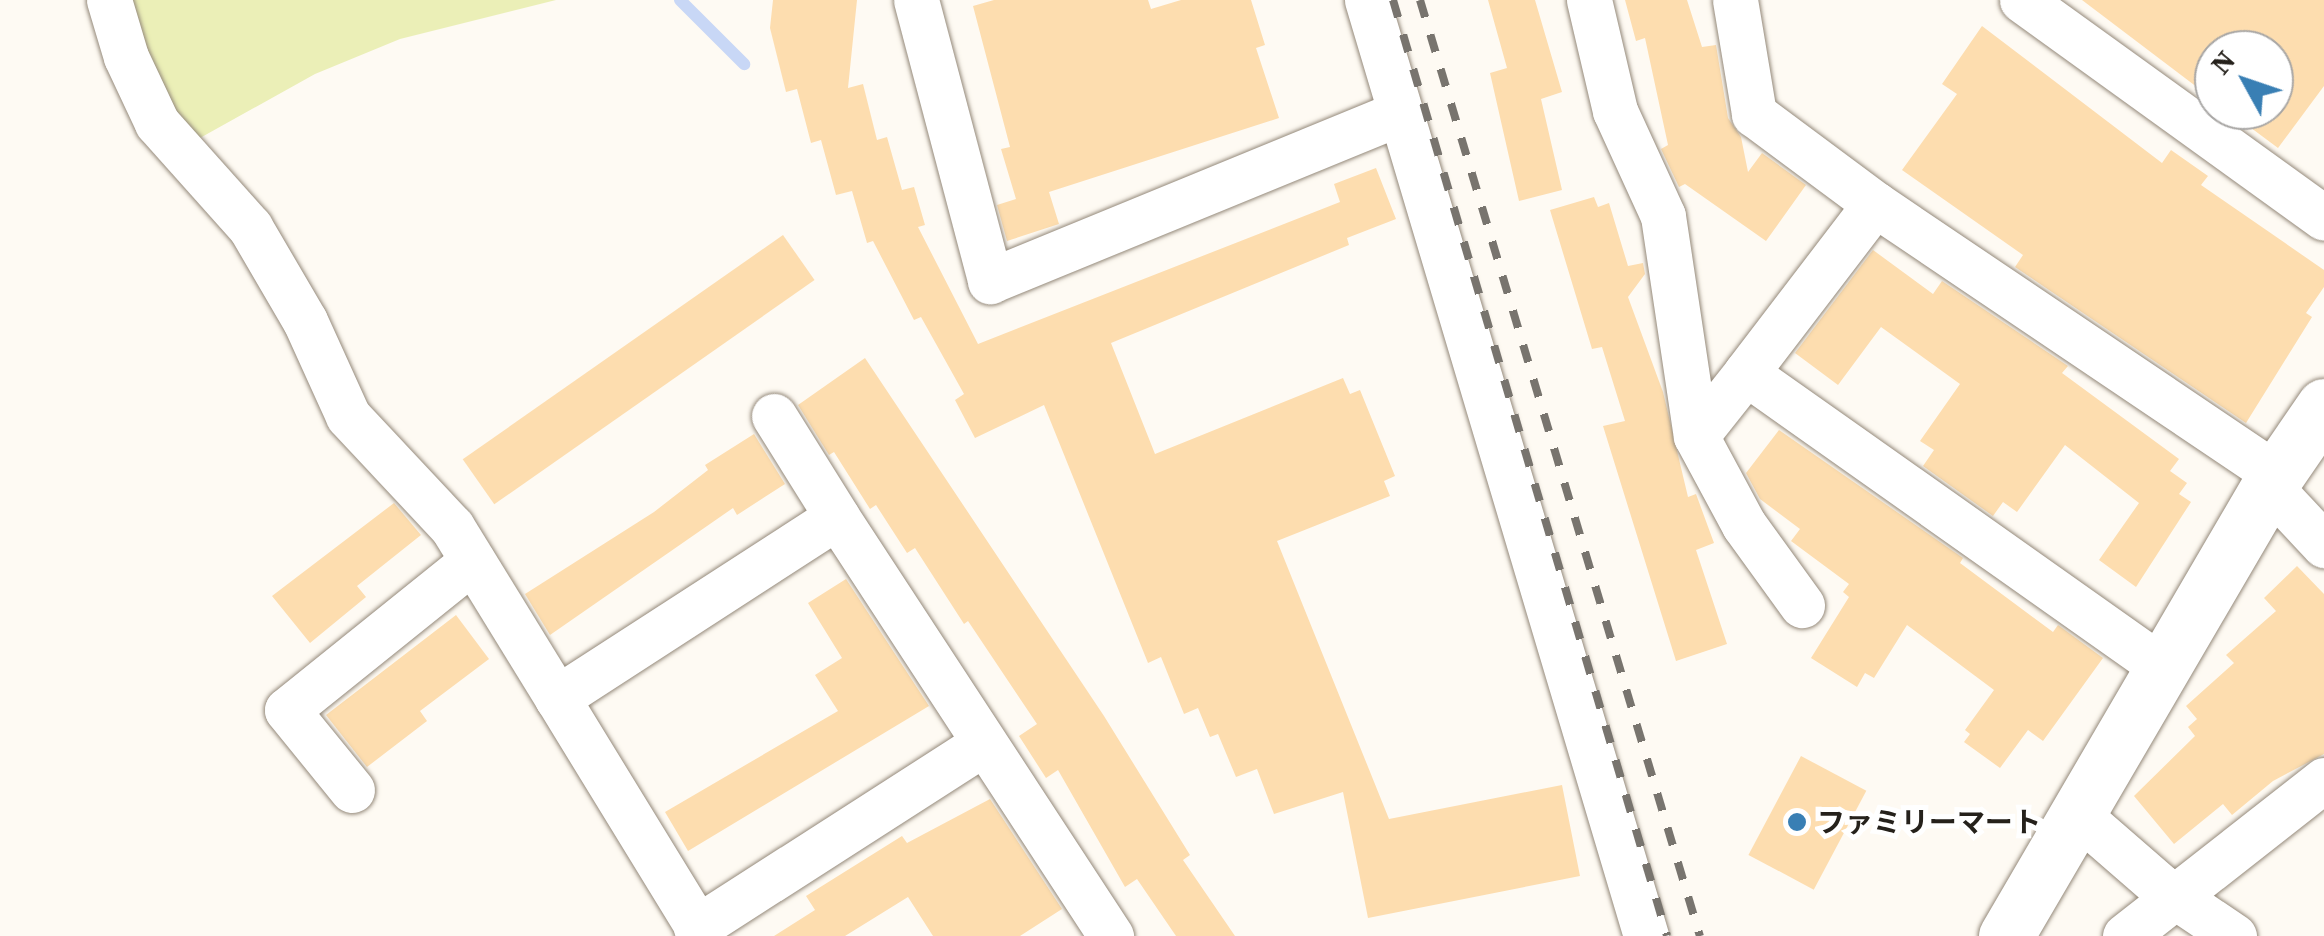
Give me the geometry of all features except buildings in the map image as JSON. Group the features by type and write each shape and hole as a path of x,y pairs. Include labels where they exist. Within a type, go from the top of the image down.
{"street":[{"path":"109,0 126,57 158,123 250,226 305,322 348,416 452,527 699,932 982,744"},
{"path":"916,0 990,281 1400,113"},
{"path":"1367,0 1646,936"},
{"path":"1590,0 1614,111 1662,216 1696,436 1744,526 1802,605"},
{"path":"1735,0 1754,114 1875,204 2273,480 2324,545"},
{"path":"2022,0 2324,218"},
{"path":"1696,436 1875,204"},
{"path":"1746,373 2162,667"},
{"path":"2006,936 2273,480 2324,406"},
{"path":"774,416 982,744 1111,936"},
{"path":"557,698 837,517"},
{"path":"352,790 287,710 472,561"},
{"path":"2125,936 2172,894 2324,780"},
{"path":"2076,814 2172,894 2234,936"}],"green space":[{"path":"123,0 556,0 400,39 315,74 191,143"}],"waterway":[{"path":"680,0 744,64"}],"railway":[{"path":"1393,0 1667,936"},
{"path":"1420,0 1700,936"}],"place":[{"name":"ファミリーマート","path":"1797,822"}]}
